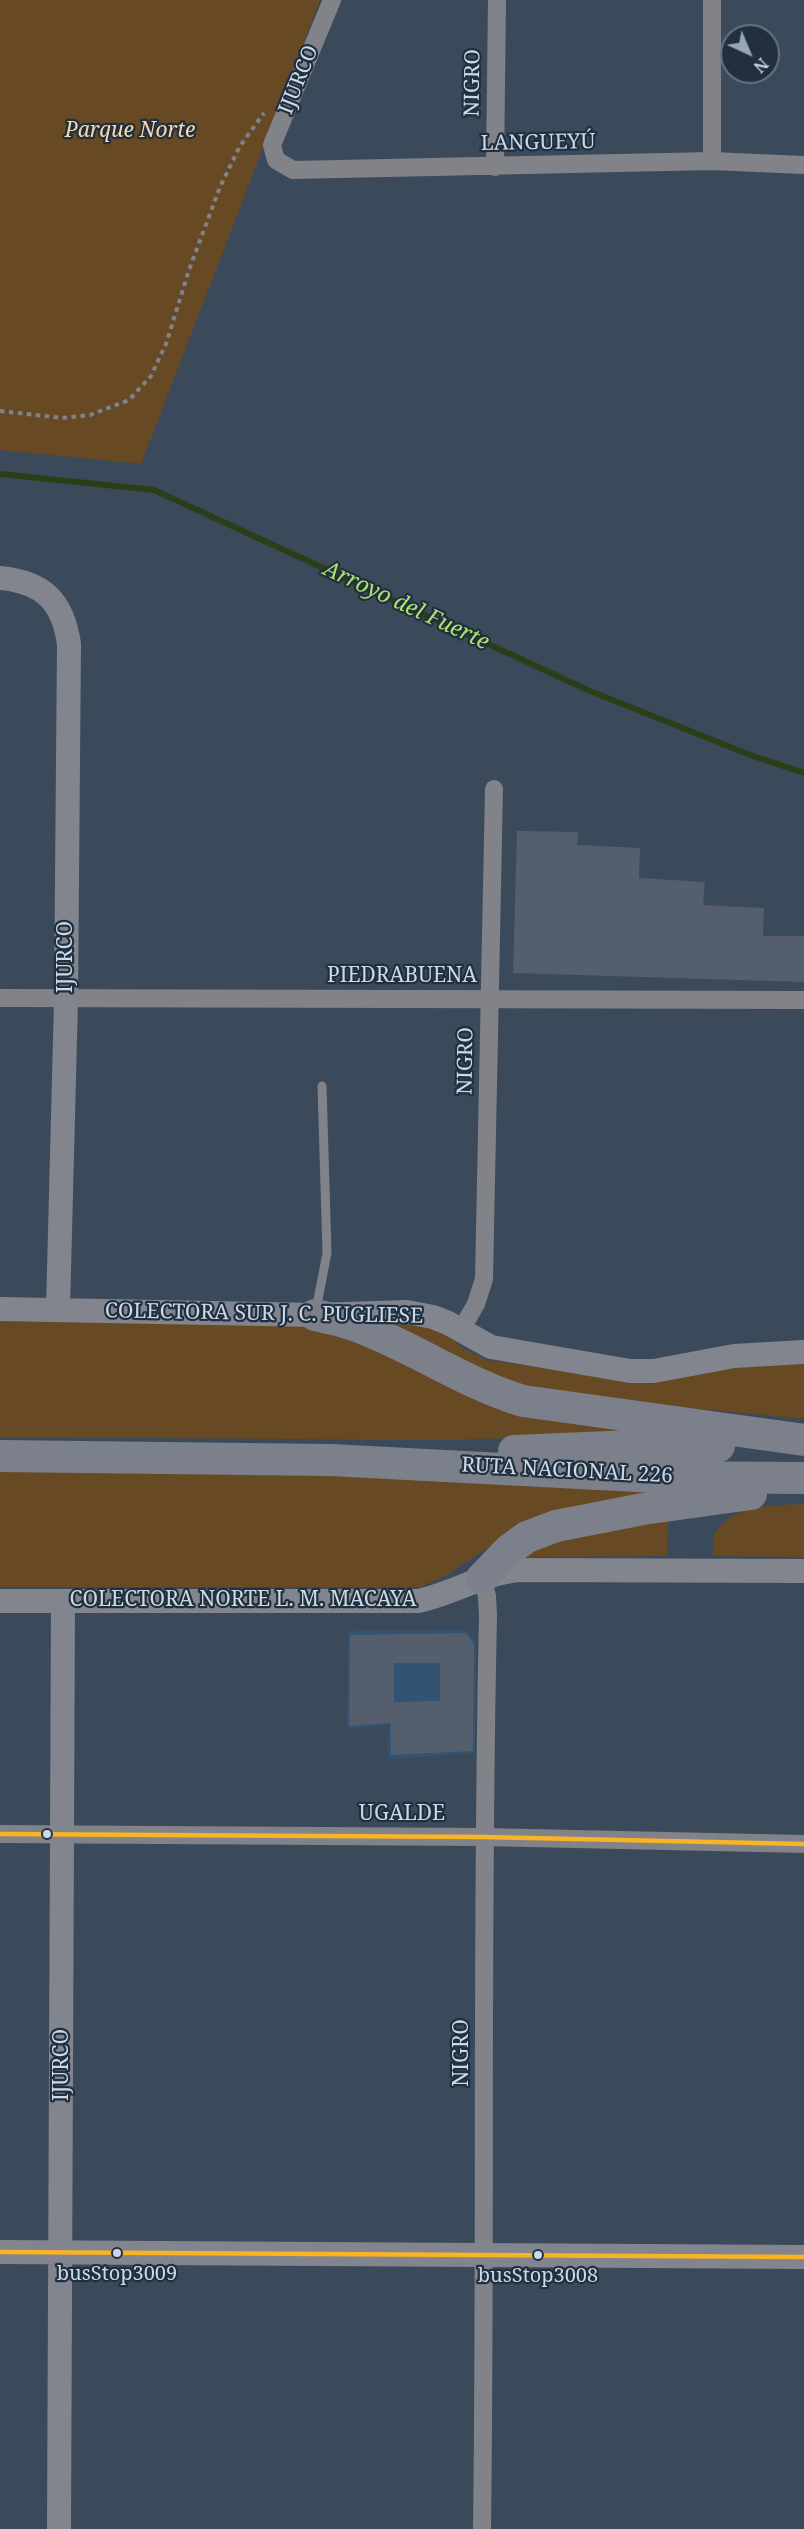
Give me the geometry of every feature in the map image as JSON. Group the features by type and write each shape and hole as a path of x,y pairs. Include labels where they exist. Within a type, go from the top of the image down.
{"highway":[{"path":"315,1315 360,1328 488,1389 524,1401 804,1440"},
{"name":"RUTA NACIONAL 226","path":"330,1460 656,1445 804,1447"},
{"name":"RUTA NACIONAL 226","path":"0,1456 330,1460 657,1477 804,1479"},
{"path":"482,1578 509,1550 527,1537 556,1526 643,1509 804,1487"}],"street":[{"name":"IJURCO","path":"276,160 272,145 332,0"},
{"name":"NIGRO","path":"495,167 497,0"},
{"path":"712,0 712,161"},
{"name":"LANGUEYÚ","path":"276,160 293,170 712,161 804,165"},
{"name":"IJURCO","path":"0,578 36,589 58,607 64,619 69,644 66,1000 58,1309"},
{"name":"NIGRO","path":"461,1330 476,1304 484,1279 494,789"},
{"name":"PIEDRABUENA","path":"0,998 66,1000 804,1000"},
{"name":"COLECTORA SUR J. C. PUGLIESE","path":"0,1309 315,1315 407,1312 434,1317 491,1347 506,1351 630,1371 654,1371 734,1356 804,1352"},
{"name":"COLECTORA NORTE L. M. MACAYA","path":"0,1601 418,1601 440,1597 501,1572 519,1570 804,1571"},
{"name":"NIGRO","path":"482,1578 487,1596 488,1616 483,1837 485,2255 482,2529"},
{"name":"IJURCO","path":"59,2529 64,1833 63,1601"},
{"name":"UGALDE","path":"0,1834 483,1837 804,1844"},
{"path":"0,2252 804,2257"}],"lane":[{"path":"315,1315 327,1253 322,1086"}],"path":[{"path":"0,411 62,418 90,415 129,400 144,384 151,376 166,344 189,270 220,187 240,146 267,108"}],"shaded area":[{"path":"466,1630 476,1642 475,1753 388,1759 389,1725 347,1729 348,1631"}],"green space":[{"name":"Parque Norte","path":"0,0 320,0 141,464 0,450"},
{"path":"0,1318 259,1322 312,1327 647,1429 514,1438 442,1440 0,1437"},
{"path":"402,1322 427,1326 448,1335 462,1348 487,1360 611,1377 804,1362 804,1419 557,1395 524,1389 386,1323"},
{"path":"0,1471 388,1476 706,1489 514,1530 445,1576 420,1587 0,1587"},
{"path":"804,1504 804,1557 713,1556 713,1536 731,1517 754,1508"},
{"path":"668,1516 667,1556 527,1557 525,1550 528,1544"}],"building":[{"path":"517,831 578,832 577,845 640,848 639,878 705,882 703,905 764,908 763,936 804,936 804,982 513,973"},
{"path":"466,1633 474,1644 473,1751 391,1755 391,1723 349,1726 350,1635","holes":["394,1663 440,1663 440,1701 394,1702"]}],"waterway":[{"name":"Arroyo del Fuerte","path":"0,474 154,490 590,691 753,756 804,773"}],"transit line":[{"path":"0,1834 483,1837 804,1844"},
{"path":"0,2252 804,2257"}],"place":[{"name":"busStop3009","path":"117,2253"},
{"name":"busStop3008","path":"538,2255"}]}
